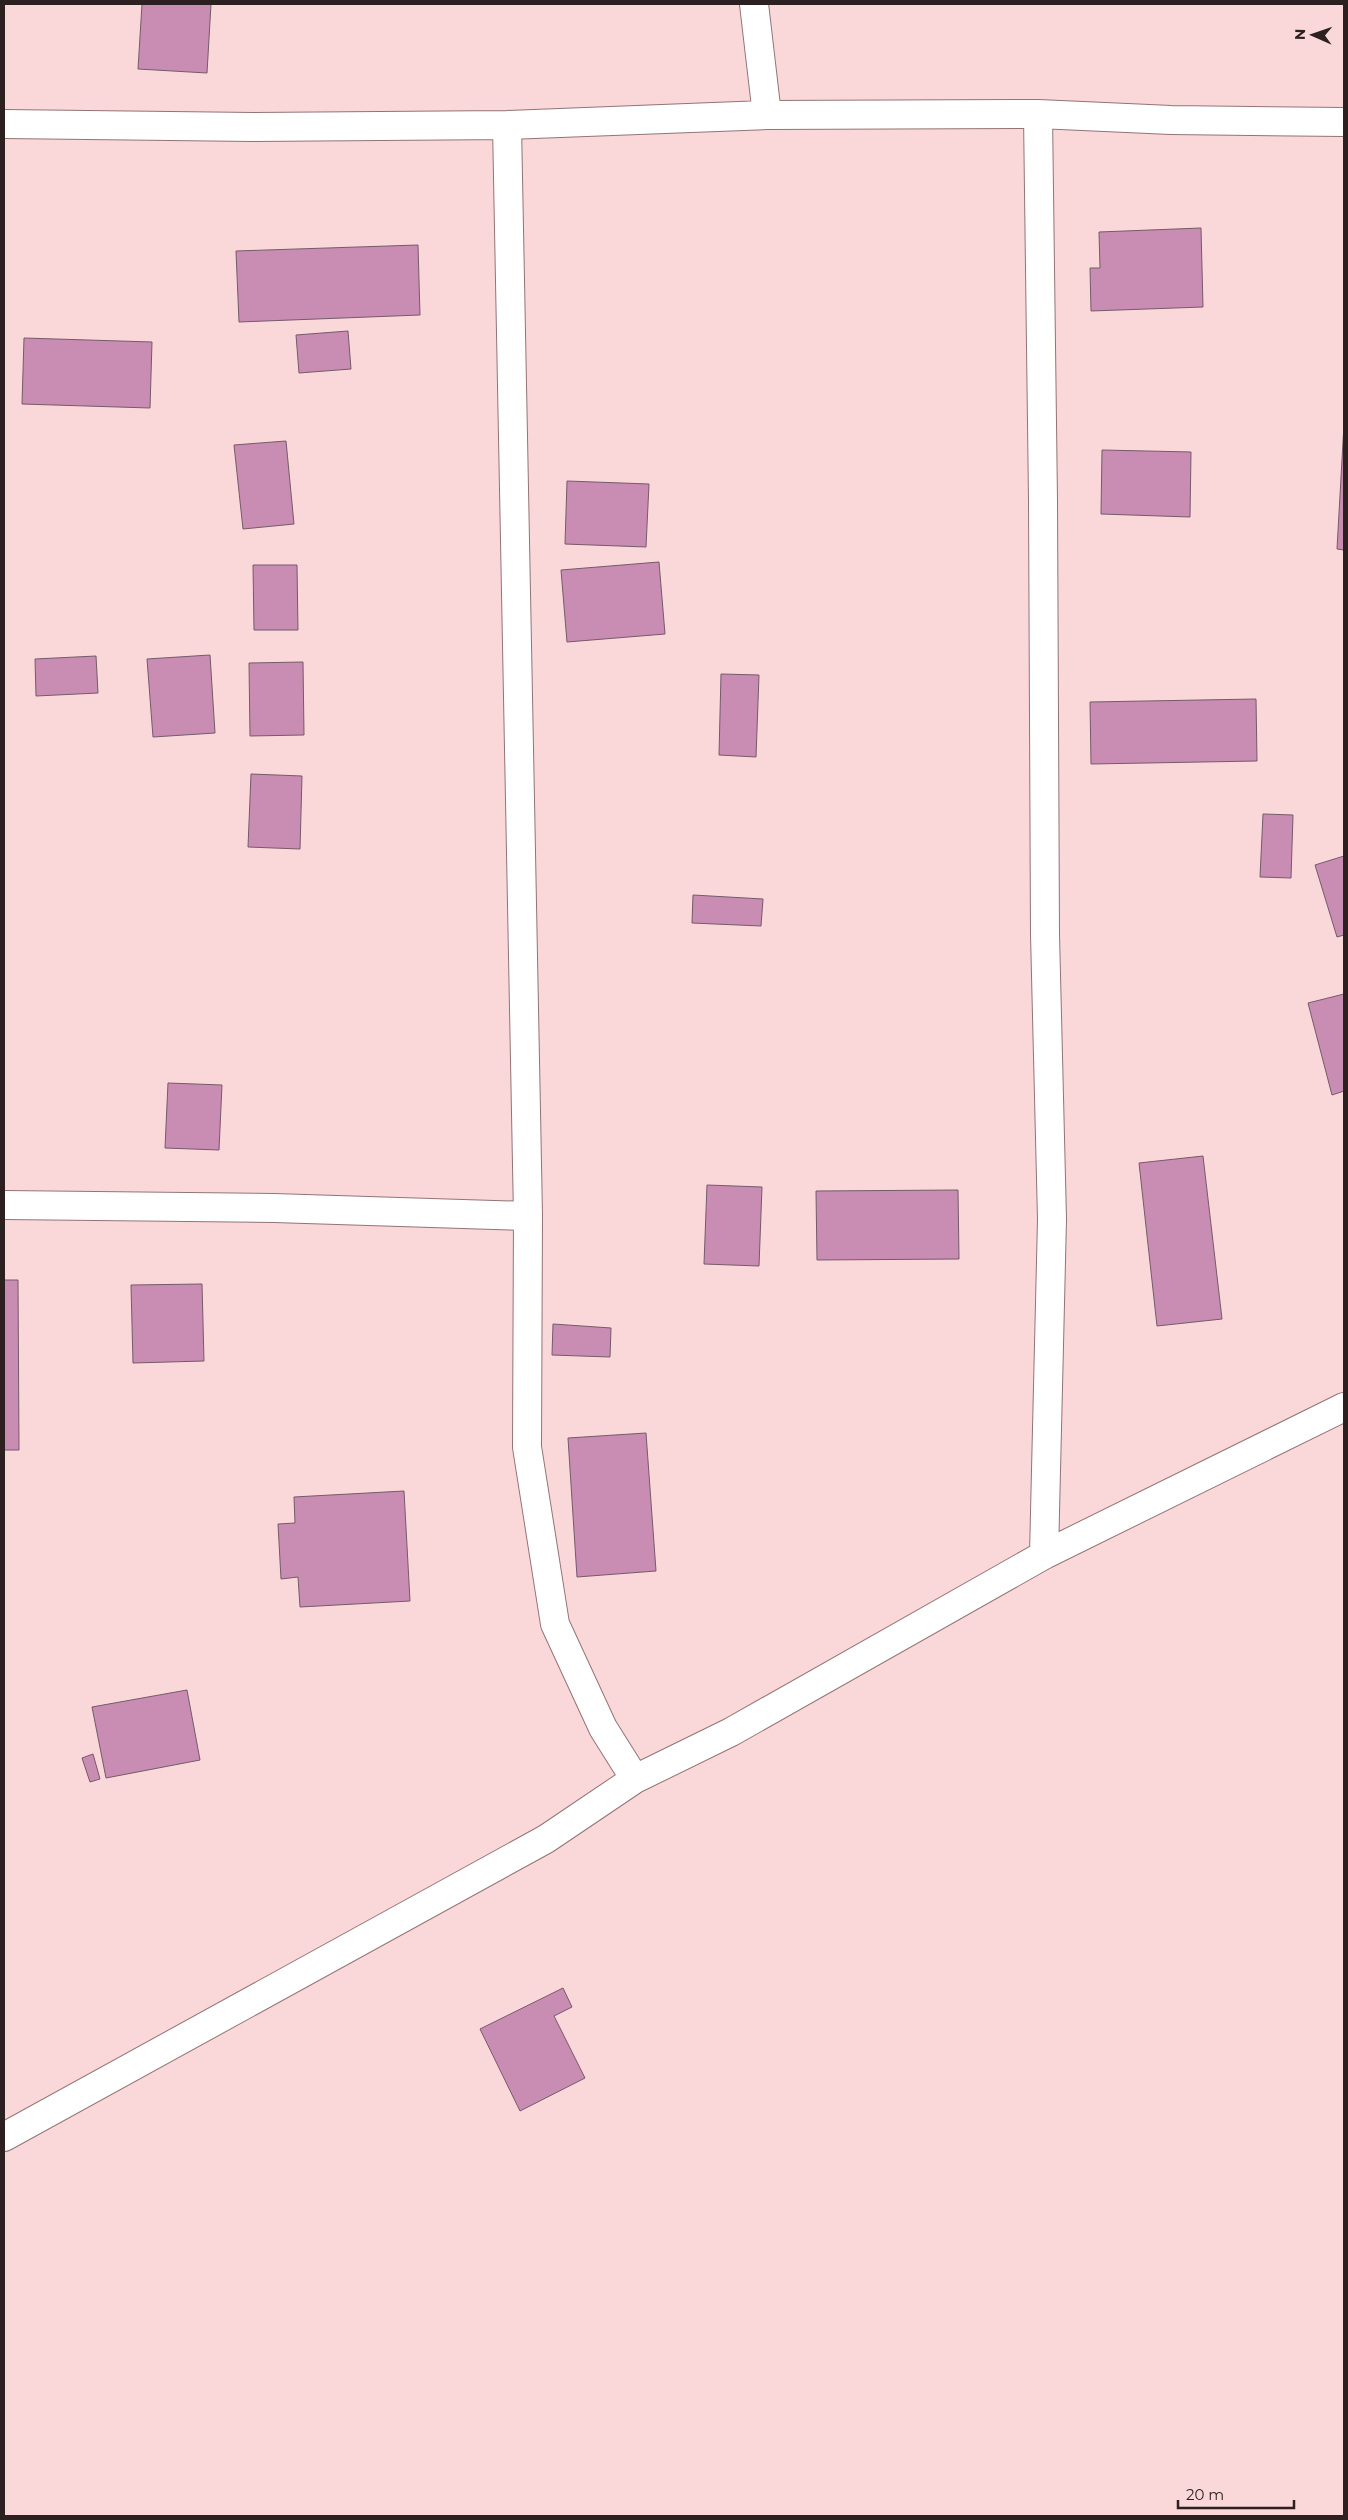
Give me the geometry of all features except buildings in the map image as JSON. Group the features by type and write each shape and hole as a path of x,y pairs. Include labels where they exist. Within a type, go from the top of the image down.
{"street":[{"path":"754,4 767,115"},
{"path":"1038,114 1043,500 1045,924 1052,1219 1044,1555"},
{"path":"4,124 252,127 507,125 767,115 1038,114 1171,120 1344,122"},
{"path":"507,125 528,1216 527,1447 537,1525 555,1624 603,1728 635,1779"},
{"path":"4,1205 274,1208 528,1216"},
{"path":"4,2137 546,1839 635,1779 731,1732 1044,1555 1344,1407"}]}
